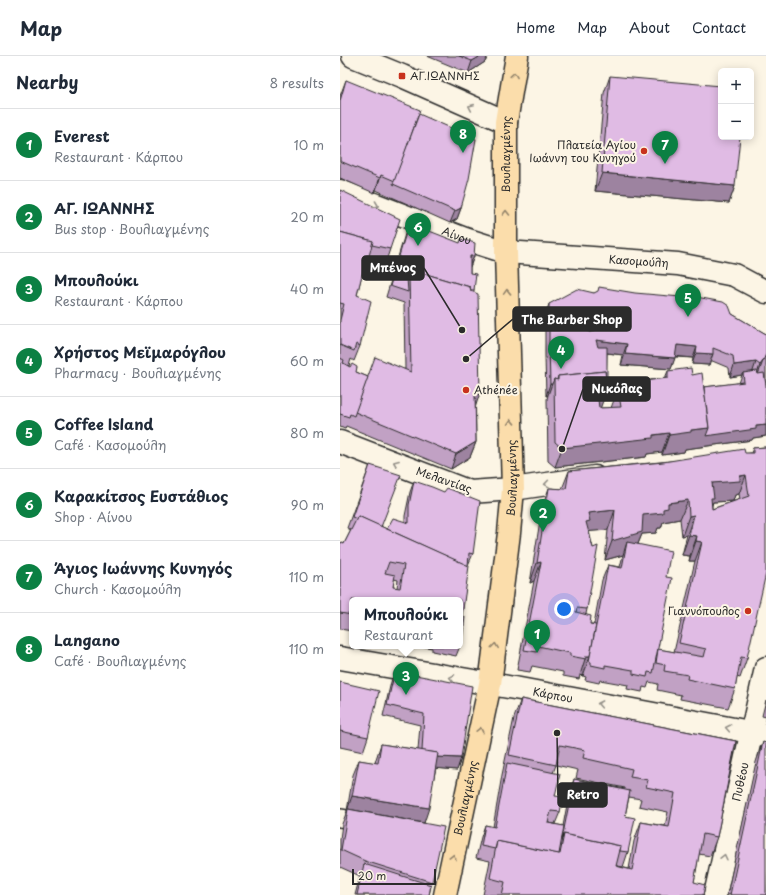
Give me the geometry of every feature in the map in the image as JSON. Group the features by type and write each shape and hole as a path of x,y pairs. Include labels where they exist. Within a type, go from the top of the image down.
{"main road":[{"name":"Βουλιαγμένης","path":"445,895 450,834 490,684 513,489 506,252 506,122 517,56"}],"street":[{"path":"353,56 506,122"},
{"name":"Αίνου","path":"340,190 465,239 506,252"},
{"name":"Κασομούλη","path":"506,252 678,264 734,275 766,292"},
{"name":"Μελαντίας","path":"340,442 470,492 513,489 617,474"},
{"name":"Κάρπου","path":"340,658 759,734"},
{"name":"Πυθέου","path":"715,895 759,734 766,668"}],"lane":[{"path":"340,818 379,824"}],"building":[{"path":"459,56 481,56 472,61"},
{"path":"610,76 718,86 718,140 740,140 735,186 602,173"},
{"path":"346,80 420,110 395,181 381,175 380,178 340,161 340,101"},
{"path":"419,114 476,139 469,179 461,208 455,211 393,184"},
{"path":"340,190 400,219 390,249 372,245 373,241 340,232"},
{"path":"409,223 460,243 461,239 475,243 474,256 470,256 470,273 476,274 474,290 471,290 470,287 416,271 414,274 409,274 407,278 408,292 390,286"},
{"path":"340,232 373,241 369,256 367,255 357,295 371,301 360,346 356,344 354,351 340,345 340,320 344,304 340,303"},
{"path":"416,271 470,287 471,291 478,294 480,393 475,394 476,442 456,454 355,412 375,357 411,372 409,274 416,274"},
{"path":"599,287 635,293 681,297 691,296 723,302 729,306 732,314 766,334 766,354 760,365 756,362 734,365 733,356 713,348 713,354 696,353 697,347 677,345 675,358 625,354 627,344 596,340 598,347 607,347 606,379 605,371 558,376 557,380 554,379 552,384 550,384 549,304 577,289 594,293 598,291","holes":["588,322 593,323 595,331 589,332"]},
{"path":"340,358 344,360 343,363 350,367 352,364 357,367 356,372 368,377 354,416 350,414 349,417 340,414"},
{"path":"691,368 692,375 702,373 709,428 669,435 669,433 653,435 653,438 562,448 555,442 554,379 558,380 558,376 605,371 607,390 597,391 599,408 621,407 618,389 637,386 636,382 668,378 668,371"},
{"path":"757,371 758,374 764,373 766,385 766,425 756,426 756,429 706,436 709,428 704,387 744,382 743,373"},
{"path":"766,447 766,573 747,658 741,657 735,689 687,679 688,675 664,671 665,665 656,663 658,649 704,657 706,649 679,643 702,542 696,541 697,536 689,535 694,515 689,516 688,500 668,503 668,508 663,509 663,513 643,515 642,532 612,541 615,510 588,513 590,521 586,522 593,548 598,546 587,609 577,608 576,612 591,616 590,624 596,625 590,656 586,656 586,659 570,656 570,653 538,646 537,652 524,650 541,562 537,563 549,488 566,489 569,471 663,462 744,449 745,453 753,453 753,448","holes":["746,475 749,496 712,509 711,498 714,498 712,483 740,481 740,476"]},
{"path":"370,465 401,475 381,527 358,516 357,519 352,517"},
{"path":"414,481 444,492 447,488 480,501 473,554 469,553 468,566 387,529 393,518 409,523 409,505"},
{"path":"358,516 469,566 463,609 463,597 349,597 349,614 340,613 340,542 344,544","holes":["389,562 404,565 400,588 393,587 395,575 385,573"]},
{"path":"627,542 671,551 666,577 672,578 653,673 648,672 647,677 633,674 633,670 605,665 605,668 591,665 591,662 589,661 608,565 622,568"},
{"path":"463,616 465,617 463,633"},
{"path":"395,671 472,686 461,758 437,757 438,753 422,751 424,714 387,705"},
{"path":"340,682 379,691 368,737 340,731"},
{"path":"521,699 736,741 717,837 703,834 694,882 705,885 703,895 502,895 505,882 490,878 497,841 560,854 564,834 621,846 616,866 632,870 641,822 669,827 675,793 646,787 648,780 630,777 632,769 583,758 585,750 560,745 556,765 509,755"},
{"path":"763,742 766,743 766,895 730,895"},
{"path":"381,744 438,753 429,808 352,796 359,760 378,763"},
{"path":"507,763 560,774 555,796 563,797 560,812 551,811 548,823 564,826 559,854 497,841 495,849 481,846 485,825 495,827"},
{"path":"574,779 630,791 625,816 635,818 628,852 620,851 621,846 564,834 562,839"},
{"path":"348,809 444,827 432,882 365,861 341,850"},
{"path":"364,864 431,885 429,895 357,895"}],"place":[{"name":"ΑΓ.ΙΩΑΝΝΗΣ","path":"402,76"},
{"name":"Πλατεία Αγίου Ιωάννη του Κυνηγού","path":"644,151"},
{"name":"Langano","path":"463,153"},
{"name":"Άγιος Ιωάννης Κυνηγός","path":"665,164"},
{"name":"Καρακίτσος Ευστάθιος","path":"418,246"},
{"name":"Coffee Island","path":"688,317"},
{"name":"Μπένος","path":"462,330"},
{"name":"The Barber Shop","path":"466,359"},
{"name":"Χρήστος Μεϊμαρόγλου","path":"561,369"},
{"name":"Athénée","path":"466,390"},
{"name":"Νικόλας","path":"562,449"},
{"name":"ΑΓ. ΙΩΑΝΝΗΣ","path":"543,532"},
{"name":"Γιαννόπουλος","path":"748,611"},
{"name":"Everest","path":"537,653"},
{"name":"Μπουλούκι","path":"406,695"},
{"name":"Retro","path":"557,733"}]}
